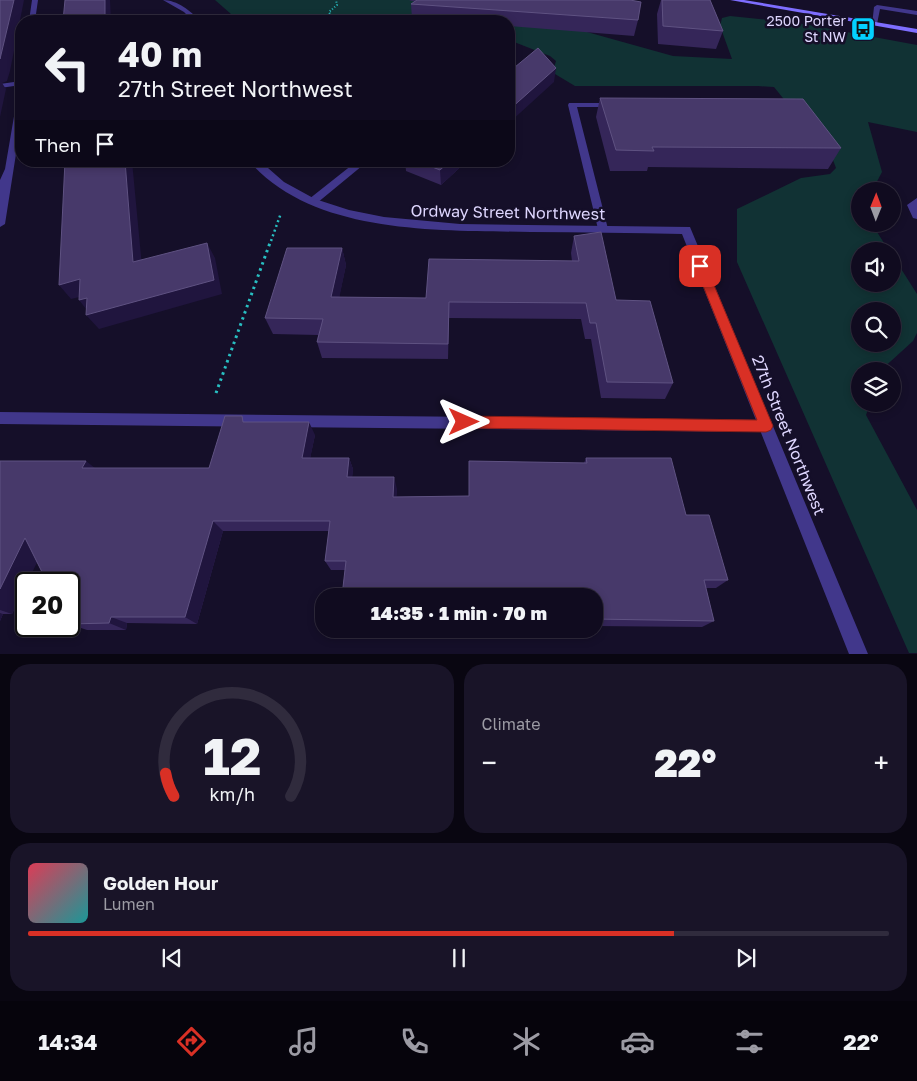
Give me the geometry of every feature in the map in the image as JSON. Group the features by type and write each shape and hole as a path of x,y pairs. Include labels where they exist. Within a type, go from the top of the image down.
{"main road":[{"path":"733,0 917,31"}],"street":[{"path":"33,15 35,0"},
{"path":"166,0 190,15"},
{"path":"874,24 877,7 917,13"},
{"path":"0,86 15,84"},
{"path":"602,229 572,105 622,105"},
{"path":"0,224 3,182 10,169 15,135"},
{"name":"Ordway Street Northwest","path":"262,167 290,189 313,201 355,215 409,225 686,230"},
{"path":"313,201 355,167"},
{"path":"917,201 912,205 917,216"},
{"name":"27th Street Northwest","path":"686,230 859,654"},
{"path":"0,418 766,426"}],"path":[{"path":"330,15 329,12 337,5 336,0"},
{"path":"207,420 290,189"}],"green space":[{"path":"215,0 472,0 673,56 732,59 720,26 722,18 730,16 798,23 917,45 917,132 868,122 882,172 877,182 851,182 851,232 877,232 883,242 851,242 851,292 901,292 901,269 917,294 917,333 913,341 901,352 901,302 851,302 851,352 901,352 890,362 851,362 851,412 867,412 866,415 917,510 917,653 909,653 737,262 737,209 801,178 830,174 836,168 833,160 774,87 575,86 555,74 553,71 556,61 550,56 515,42 515,15 232,15"}],"building":[{"path":"0,0 14,0 0,59"},
{"path":"65,0 105,0 105,15 64,15"},
{"path":"417,0 630,0 641,2 638,20 411,4"},
{"path":"662,0 710,0 723,31 663,26"},
{"path":"538,48 556,68 515,105 515,67"},
{"path":"600,98 803,99 841,148 652,147 654,151 616,150"},
{"path":"65,167 125,167 133,262 207,243 214,280 86,315 87,298 79,300 80,279 59,285"},
{"path":"432,167 443,167 440,170"},
{"path":"601,232 616,300 650,301 673,383 607,382 596,323 590,323 586,303 449,302 448,344 317,342 323,319 265,318 287,248 342,248 331,297 426,298 429,259 579,261 574,236"},
{"path":"225,416 242,416 243,422 309,422 302,458 349,458 347,477 394,477 393,497 469,496 469,461 587,463 586,458 671,458 686,515 709,515 728,580 704,580 714,621 603,619 603,588 343,588 346,561 325,561 330,521 213,521 185,617 111,617 109,623 80,624 80,572 42,572 25,538 0,589 0,461 86,461 82,468 209,468"}],"place":[{"name":"2500 Porter St NW","path":"863,29"}],"route":[{"path":"464,422 766,426 700,266"}]}
